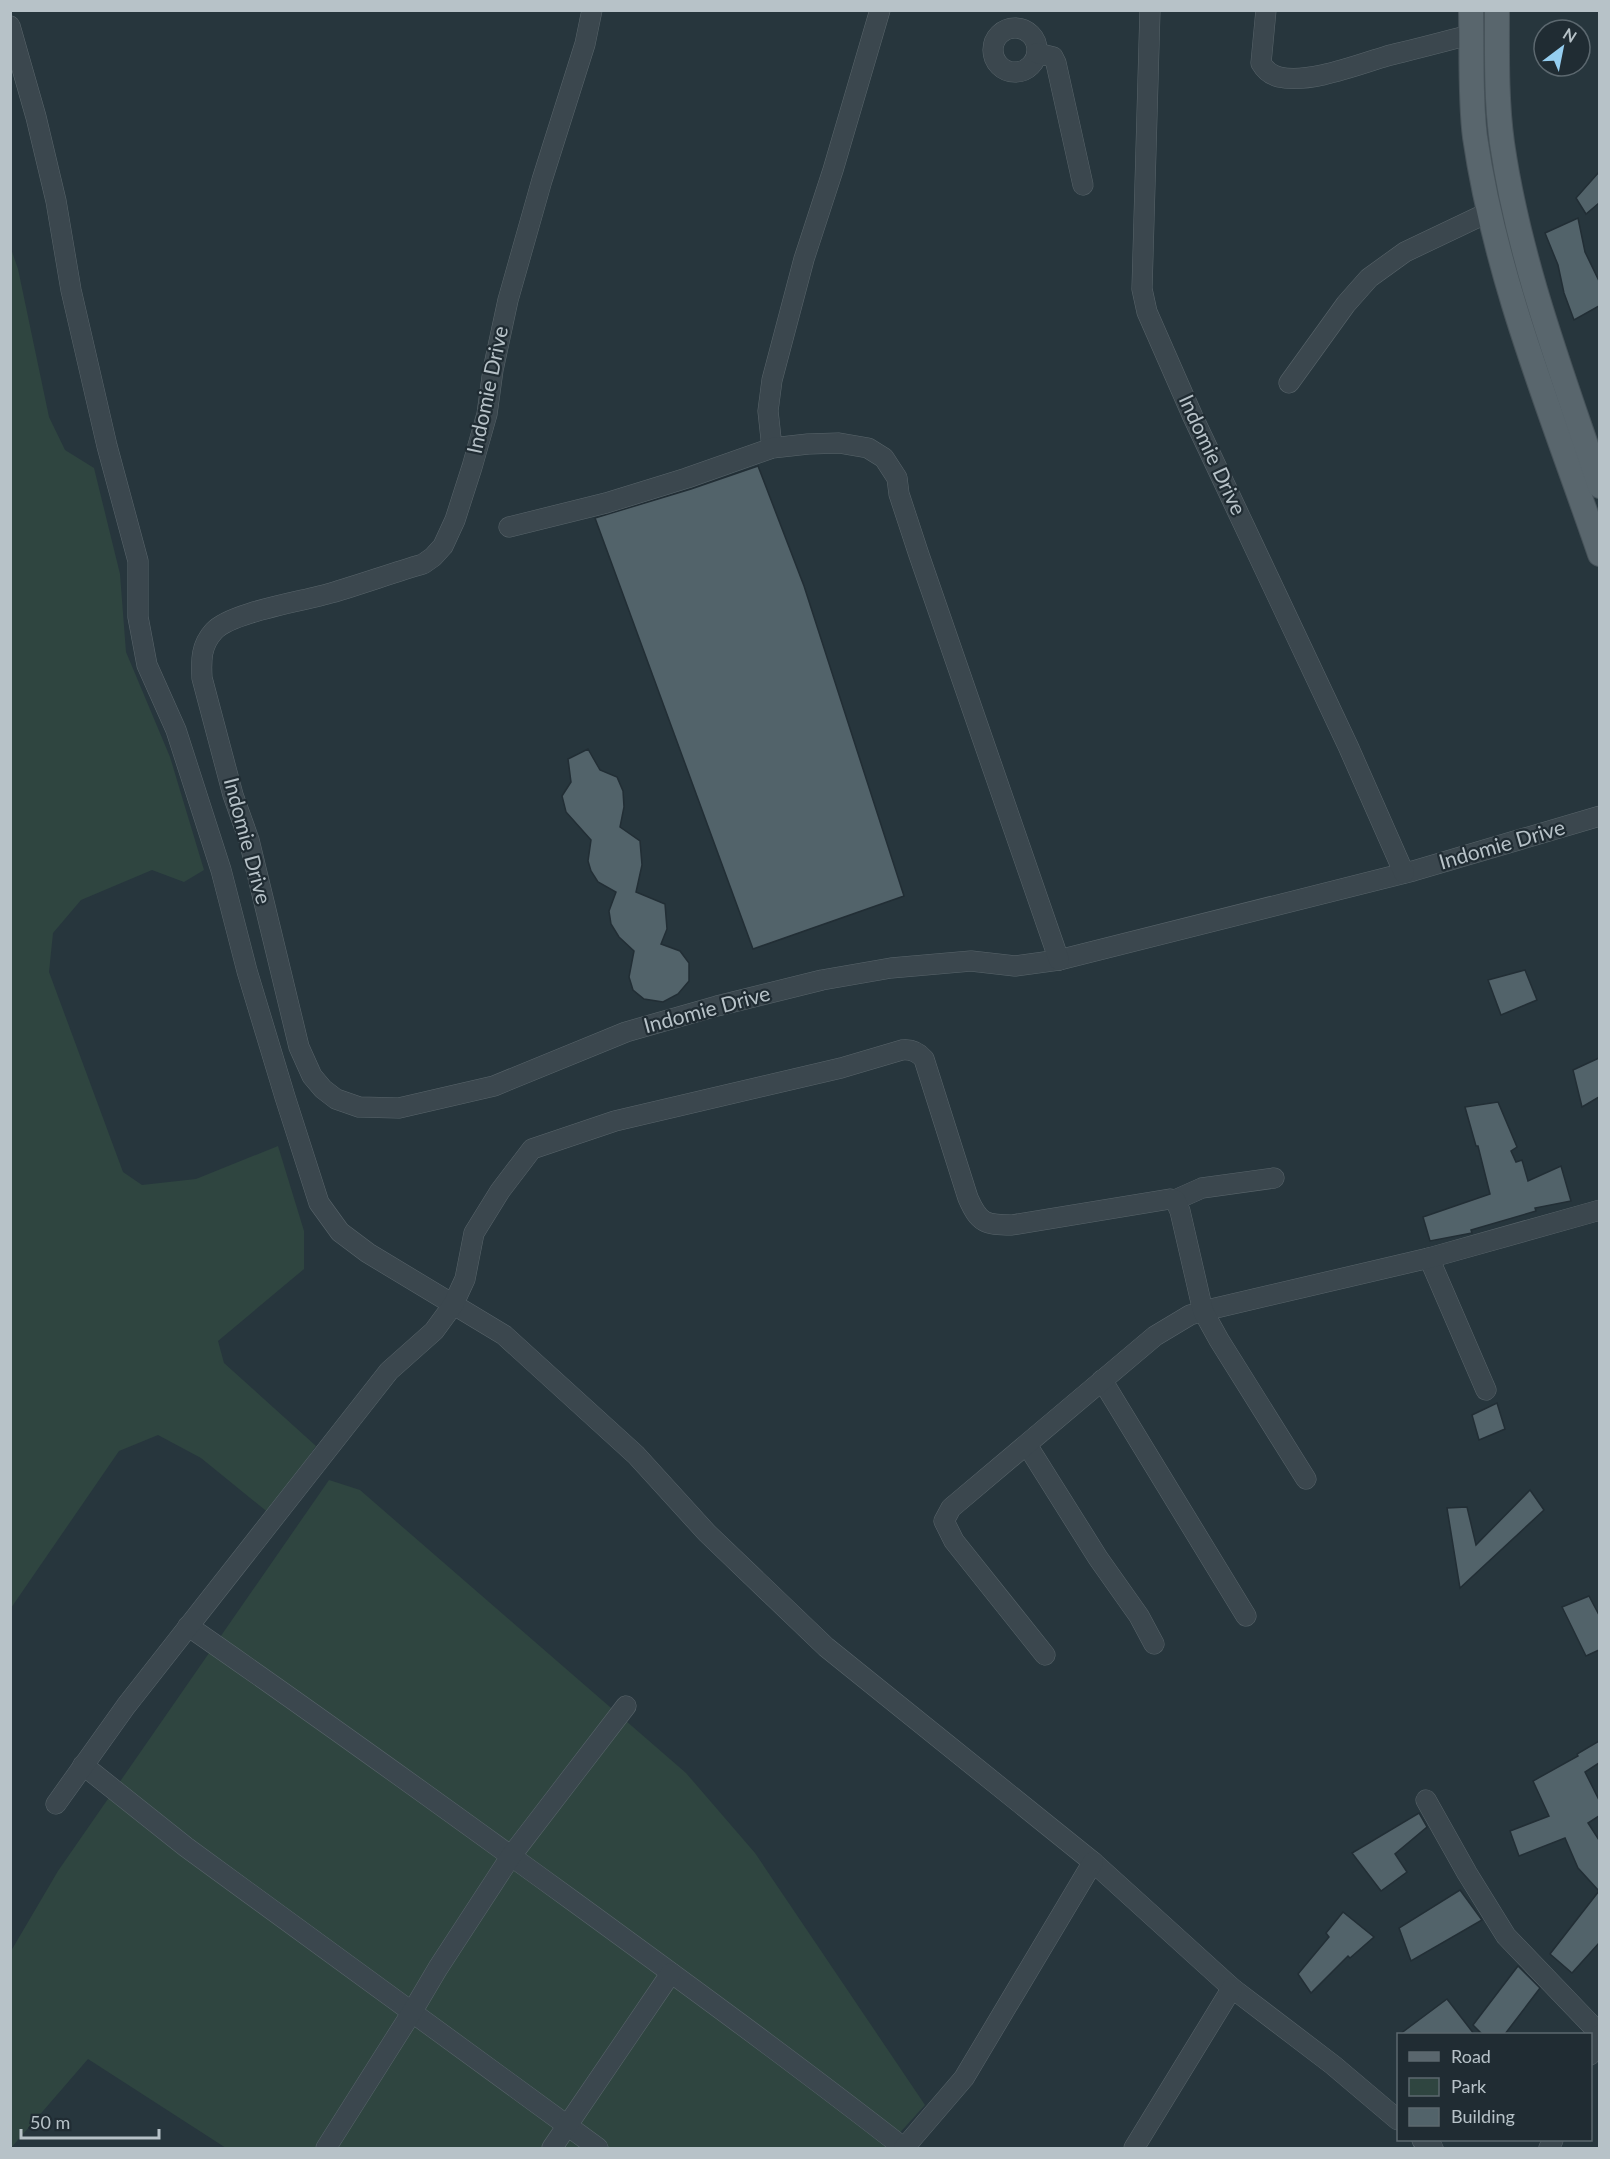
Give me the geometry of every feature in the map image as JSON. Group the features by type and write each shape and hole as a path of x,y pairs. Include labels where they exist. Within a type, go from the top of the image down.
{"main road":[{"path":"1497,10 1497,78 1502,141 1515,215 1537,300 1599,486"},
{"path":"1472,22 1475,136 1489,212 1513,306 1599,554"}],"street":[{"name":"Indomie Drive","path":"592,10 585,44 542,180 508,300 493,370 487,414 455,520 443,546 423,564 329,594 277,606 236,619 216,629 205,644 201,658 202,678 233,795 249,840 299,1047 312,1076 336,1099 359,1107 399,1108 494,1086 626,1032 822,980 891,968 971,961 1015,966 1059,960 1404,873 1599,816"},
{"path":"772,448 768,411 772,380 804,259 880,10"},
{"name":"Indomie Drive","path":"1150,10 1142,282 1147,312 1198,427 1348,746 1404,873"},
{"path":"1266,10 1262,63 1264,68 1280,77 1292,78 1324,74 1472,22"},
{"path":"1019,19 1035,41 1037,53 1033,64 1024,71 1013,73 1002,69 995,60 993,48 997,37 1019,19"},
{"path":"10,26 51,180 72,291 107,446 138,561 138,617 147,665 176,730 221,870 285,1097 319,1203 340,1232 368,1253 504,1335 526,1358 636,1455 707,1533 826,1647 1093,1862 1232,1988 1397,2119"},
{"path":"1037,53 1053,57 1056,63 1083,185"},
{"path":"1289,383 1346,304 1369,278 1404,252 1489,212"},
{"path":"509,527 616,500 772,448 839,443 868,448 884,458 897,478 899,494 916,545 1059,960"},
{"path":"56,1804 126,1706 388,1371 434,1331 453,1305 465,1279 474,1233 500,1191 532,1149 615,1121 841,1068 909,1049 924,1059 968,1198 975,1213 987,1224 1012,1225 1175,1200 1202,1188 1274,1178"},
{"path":"1175,1200 1180,1211 1203,1311 1306,1479"},
{"path":"1045,1655 954,1541 944,1521 951,1508 1160,1332 1190,1315 1203,1311 1430,1258 1599,1210"},
{"path":"1430,1258 1486,1390"},
{"path":"1102,1380 1246,1616"},
{"path":"1027,1445 1098,1558 1139,1616 1154,1644"},
{"path":"188,1626 333,1726 798,2066 904,2148 964,2078 1093,1862"},
{"path":"326,2148 511,1856 626,1706"},
{"path":"83,1765 186,1847 598,2148"},
{"path":"1426,1800 1506,1936 1599,2034 1592,2050"},
{"path":"552,2148 671,1973"},
{"path":"1134,2148 1232,1988"}],"green space":[{"path":"10,246 18,269 49,417 65,450 94,468 120,574 126,652 170,757 204,870 184,882 152,870 81,900 53,933 49,972 123,1172 142,1185 196,1179 278,1146 304,1231 304,1269 218,1341 224,1363 316,1446 270,1514 201,1458 158,1435 119,1451 11,1608"},
{"path":"329,1480 360,1490 686,1773 755,1853 925,2105 886,2148 226,2148 88,2059 11,2148 11,1951 58,1871"}],"building":[{"path":"1599,172 1599,203 1586,214 1576,198"},
{"path":"1578,218 1585,252 1599,281 1599,306 1574,320 1564,293 1558,265 1545,233"},
{"path":"758,466 804,586 904,896 753,949 595,518"},
{"path":"588,749 600,770 617,777 623,791 624,807 620,827 640,841 642,865 636,892 665,904 667,929 661,944 680,951 689,963 689,981 678,994 663,1002 644,999 633,990 629,977 634,951 619,937 611,924 609,911 616,892 598,882 591,871 588,861 591,840 566,812 562,796 571,782 568,759"},
{"path":"1525,970 1537,1000 1501,1015 1488,980"},
{"path":"1599,1058 1599,1097 1582,1107 1573,1070"},
{"path":"1498,1102 1517,1147 1511,1151 1516,1162 1522,1160 1528,1181 1561,1166 1571,1201 1535,1208 1536,1211 1471,1230 1472,1233 1430,1241 1423,1217 1490,1194 1465,1107"},
{"path":"1497,1403 1505,1429 1479,1440 1472,1415"},
{"path":"1530,1490 1544,1510 1460,1588 1447,1508 1467,1507 1476,1545"},
{"path":"1589,1596 1599,1615 1599,1650 1586,1656 1562,1607"},
{"path":"1599,1741 1599,1763 1585,1772 1599,1800 1599,1816 1588,1823 1599,1840 1599,1891 1578,1868 1565,1838 1519,1856 1510,1831 1549,1816 1533,1781 1578,1756 1577,1754"},
{"path":"1419,1813 1427,1827 1395,1854 1407,1872 1381,1891 1352,1853"},
{"path":"1460,1890 1482,1920 1411,1961 1399,1928"},
{"path":"1599,1891 1599,1943 1572,1973 1550,1954"},
{"path":"1343,1912 1374,1937 1350,1958 1348,1956 1311,1993 1298,1974 1329,1937 1326,1933"},
{"path":"1518,1966 1540,1988 1506,2033 1481,2033 1473,2025"},
{"path":"1447,1999 1473,2033 1401,2033"}]}
